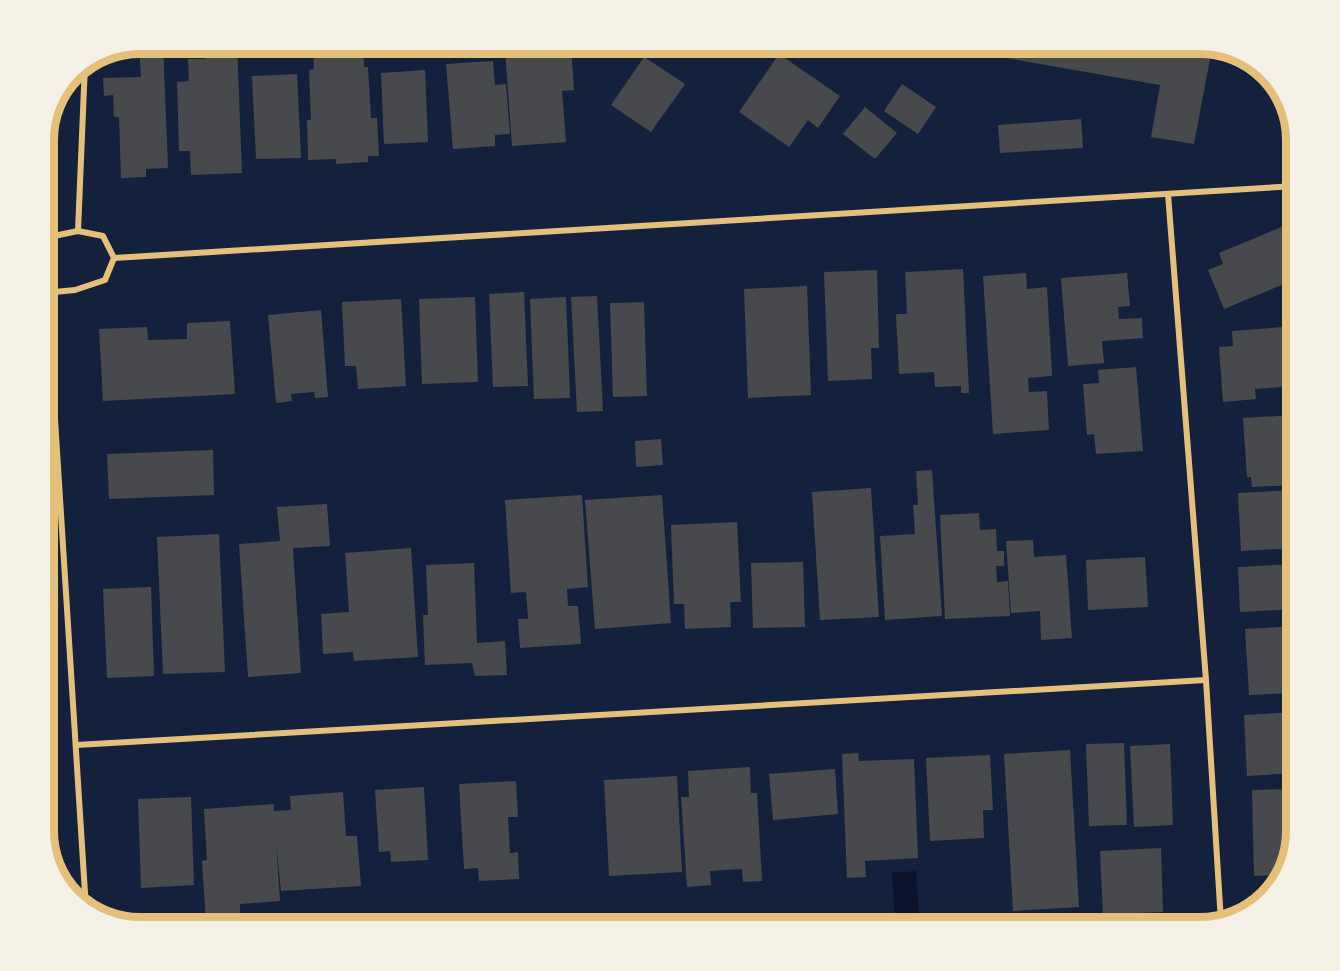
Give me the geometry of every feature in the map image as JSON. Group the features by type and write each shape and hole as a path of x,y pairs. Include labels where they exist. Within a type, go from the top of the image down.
{"street":[{"path":"78,231 85,75"},
{"path":"114,258 1286,187"},
{"path":"1168,194 1206,680 1221,914"},
{"path":"54,236 78,231 103,236 114,258 105,280 75,290 54,292"},
{"path":"54,424 85,897"},
{"path":"76,745 1206,680"}],"water":[{"path":"916,871 919,917 894,917 892,873"}],"building":[{"path":"140,54 163,54 168,168 146,169 146,177 121,178 119,117 114,117 113,95 104,96 103,78 141,77"},
{"path":"205,54 237,54 242,173 191,175 190,151 179,151 177,82 189,81 188,59 205,59"},
{"path":"313,54 363,54 364,67 368,67 371,118 377,118 379,156 368,156 368,162 336,164 336,159 308,160 307,120 311,120 309,70 314,69"},
{"path":"505,54 572,54 574,90 562,91 566,142 512,146"},
{"path":"779,54 840,96 818,128 808,120 789,147 739,112"},
{"path":"1007,54 1211,55 1194,144 1151,137 1160,85 1006,58"},
{"path":"644,57 685,84 651,132 611,105"},
{"path":"493,61 495,85 506,84 510,134 495,135 495,146 453,149 446,64"},
{"path":"425,70 428,142 384,144 381,73"},
{"path":"297,74 301,158 256,159 252,76"},
{"path":"902,84 936,107 918,134 884,111"},
{"path":"865,107 897,133 875,159 843,134"},
{"path":"1081,119 1083,148 1000,153 998,125"},
{"path":"1286,225 1286,283 1224,309 1208,270 1223,264 1219,253"},
{"path":"963,269 969,393 961,393 961,386 935,387 934,372 899,374 896,314 907,314 905,272"},
{"path":"877,270 879,348 871,348 872,379 828,381 824,272"},
{"path":"1026,273 1027,289 1047,287 1052,376 1028,378 1029,392 1047,391 1049,430 993,434 983,276"},
{"path":"1127,273 1130,306 1118,307 1119,319 1142,318 1143,338 1102,341 1104,363 1068,366 1061,278"},
{"path":"807,286 811,395 748,398 744,289"},
{"path":"524,292 528,386 493,387 489,294"},
{"path":"597,296 603,411 577,412 571,297"},
{"path":"475,297 478,382 422,384 419,299"},
{"path":"566,297 570,398 534,399 530,299"},
{"path":"401,299 406,386 358,389 356,366 345,366 342,302"},
{"path":"644,302 647,396 613,397 610,303"},
{"path":"321,310 328,397 315,398 314,392 291,394 292,401 276,403 268,315"},
{"path":"230,321 235,394 103,401 99,329 147,327 148,340 187,339 187,323"},
{"path":"1286,327 1286,387 1255,389 1256,399 1223,402 1219,347 1233,346 1232,331"},
{"path":"1136,367 1143,451 1096,454 1094,434 1087,435 1083,384 1099,383 1098,370"},
{"path":"1286,416 1286,485 1252,487 1251,477 1247,477 1243,418"},
{"path":"661,439 663,465 636,467 635,441"},
{"path":"213,450 214,495 109,499 107,454"},
{"path":"932,470 942,616 885,620 880,536 915,534 913,505 918,505 916,471"},
{"path":"871,488 879,617 820,620 812,492"},
{"path":"1286,491 1286,549 1241,551 1238,493"},
{"path":"582,495 588,587 567,589 568,606 578,606 581,644 520,648 518,619 528,619 526,592 511,593 505,500"},
{"path":"662,495 671,623 595,629 585,500"},
{"path":"327,504 330,546 293,548 301,673 248,677 239,544 280,541 277,507"},
{"path":"979,513 980,530 996,529 997,551 1004,551 1004,566 996,566 997,582 1008,581 1010,616 945,619 940,515"},
{"path":"737,522 741,602 730,602 731,627 685,629 684,604 674,604 671,525"},
{"path":"219,534 225,672 163,674 157,537"},
{"path":"1033,540 1034,557 1066,555 1072,638 1041,640 1040,611 1011,613 1006,541"},
{"path":"411,548 418,657 354,661 353,652 323,654 321,614 349,612 345,553"},
{"path":"1145,557 1148,607 1088,610 1086,560"},
{"path":"803,562 805,627 753,628 751,563"},
{"path":"474,563 477,643 505,641 507,675 475,676 472,663 425,665 423,615 428,615 426,565"},
{"path":"1286,565 1286,610 1240,612 1238,567"},
{"path":"151,587 154,676 107,678 103,589"},
{"path":"1286,627 1286,693 1249,695 1245,629"},
{"path":"1286,713 1286,774 1247,776 1244,715"},
{"path":"1124,743 1127,825 1089,826 1086,744"},
{"path":"1170,744 1173,825 1134,827 1130,746"},
{"path":"1070,750 1079,907 1013,911 1004,754"},
{"path":"858,753 859,761 914,759 918,858 865,861 866,877 847,878 842,754"},
{"path":"990,755 993,810 983,810 984,838 930,841 926,758"},
{"path":"750,767 751,793 757,793 762,881 743,882 742,869 710,871 711,885 687,887 681,797 689,797 688,771"},
{"path":"835,769 838,814 773,820 769,774"},
{"path":"677,776 682,872 609,876 604,780"},
{"path":"516,781 518,817 508,817 510,853 518,852 519,879 479,881 478,868 464,869 459,784"},
{"path":"424,787 428,860 391,862 390,851 379,852 375,790"},
{"path":"1286,789 1285,842 1273,875 1254,876 1252,790"},
{"path":"343,792 346,836 357,836 361,886 281,891 276,843 280,901 240,904 240,917 206,917 202,861 207,860 204,809 274,804 274,811 291,810 290,796"},
{"path":"191,797 194,885 141,888 138,799"},
{"path":"1161,848 1163,912 1103,914 1100,851"}]}
